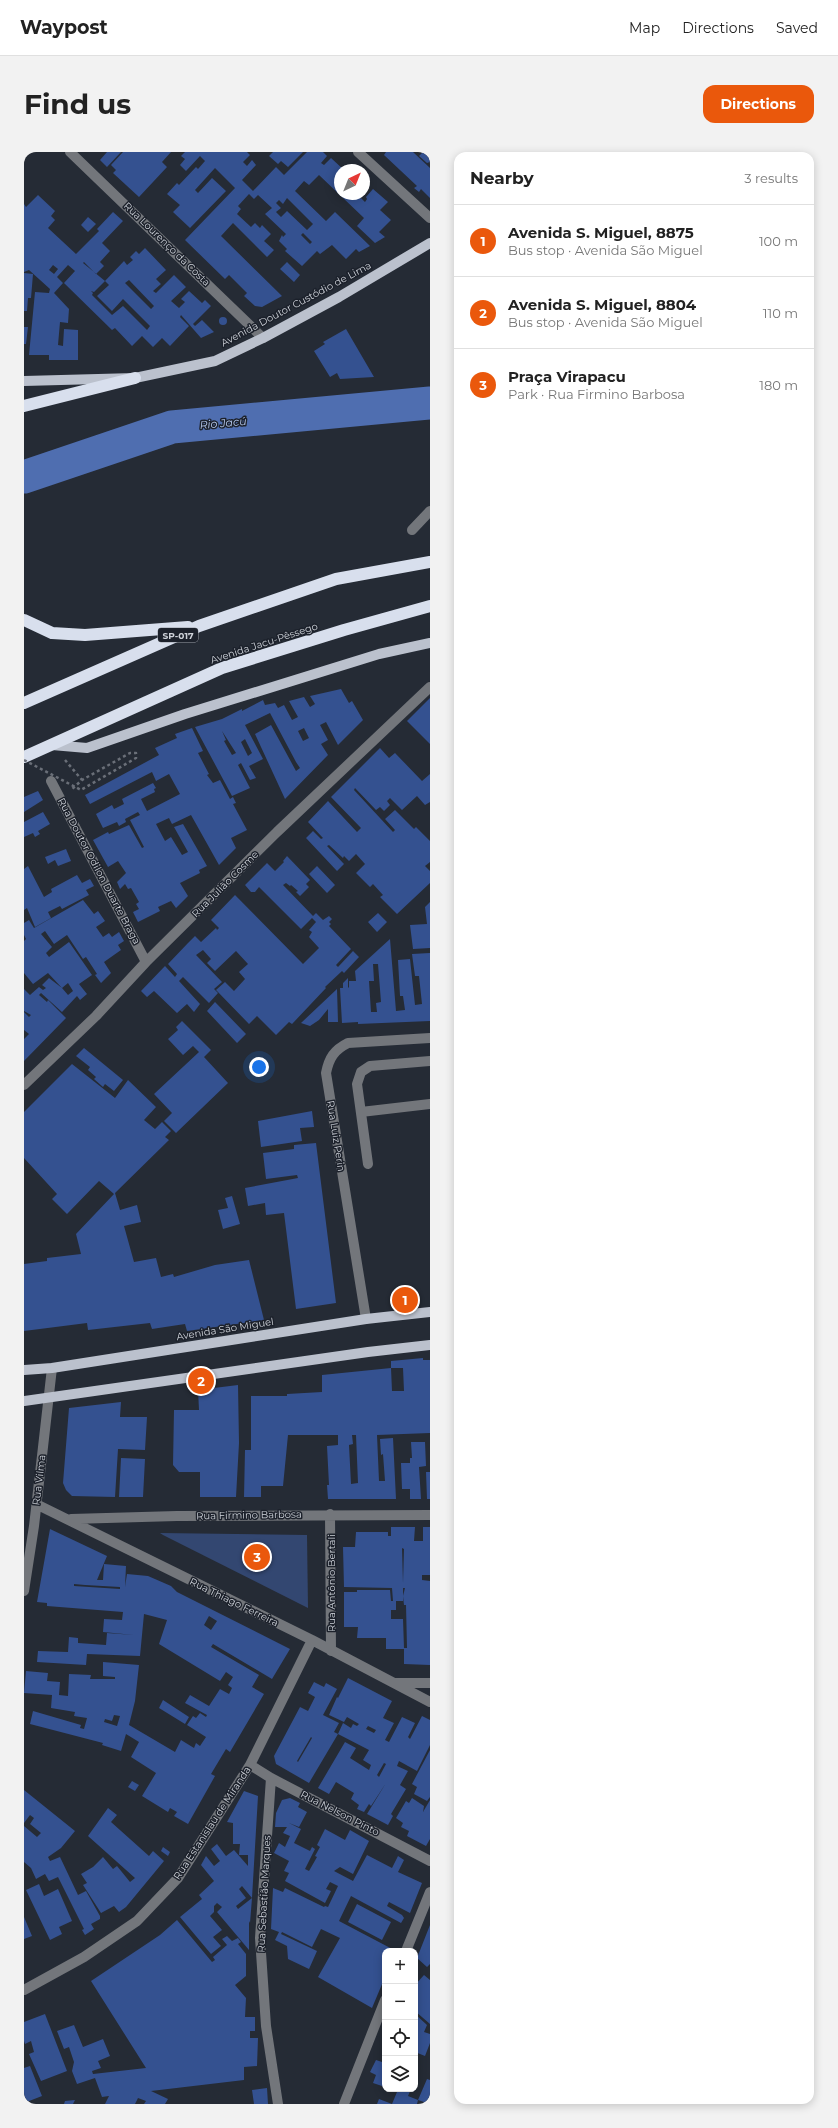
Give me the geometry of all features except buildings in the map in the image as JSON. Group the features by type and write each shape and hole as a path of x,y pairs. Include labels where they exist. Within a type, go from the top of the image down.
{"highway":[{"path":"24,406 135,378"},
{"name":"SP-017","path":"24,703 199,626 336,579 430,562"},
{"name":"Avenida Jacu-Pêssego","path":"24,759 222,668 344,630 430,606"},
{"path":"24,620 52,633 85,635 199,626"}],"main road":[{"name":"Avenida Doutor Custódio de Lima","path":"24,381 135,378 215,361 263,338 339,297 430,243"},
{"path":"52,745 86,748 185,714 379,654 430,643"},
{"name":"Avenida São Miguel","path":"24,1370 52,1368 366,1319 430,1312"},
{"path":"24,1401 360,1353 430,1345"}],"street":[{"name":"Rua Lourenço da Costa","path":"70,152 263,338"},
{"path":"358,152 430,218"},
{"path":"412,530 430,511"},
{"name":"Rua Julião Cosme","path":"24,1085 96,1016 146,962 277,832 430,687"},
{"name":"Rua Doutor Odilon Duarte Braga","path":"51,781 146,962"},
{"name":"Rua Luiz Perin","path":"366,1319 326,1073 328,1060 339,1047 348,1044 430,1038"},
{"path":"368,1164 357,1084 361,1072 370,1066 430,1061"},
{"path":"361,1112 430,1104"},
{"name":"Rua Vilma","path":"24,1591 50,1398 52,1368"},
{"name":"Rua Thiago Ferreira","path":"36,1504 312,1640 393,1684 430,1702"},
{"name":"Rua Firmino Barbosa","path":"69,1519 330,1514 430,1515"},
{"name":"Rua Antônio Bertali","path":"330,1514 331,1651"},
{"name":"Rua Estanislau de Miranda","path":"24,1990 84,1957 137,1921 178,1878 250,1765 312,1640"},
{"path":"393,1684 430,1683"},
{"name":"Rua Nelson Pinto","path":"250,1765 271,1778 430,1861"},
{"name":"Rua Sebastião Marques","path":"271,1778 260,1938 266,2026 278,2104"},
{"path":"407,1948 430,1892"},
{"path":"344,2104 382,2008"}],"path":[{"path":"52,745 82,780"},
{"path":"24,759 81,790 136,758 136,754 130,753 82,780 60,797"}],"shaded area":[{"path":"160,1533 307,1535 308,1608 163,1535"}],"waterway":[{"name":"Rio Jacú","path":"24,477 172,427 430,403"}],"place":[{"name":"Avenida S. Miguel, 8875","path":"405,1300"},
{"name":"Avenida S. Miguel, 8804","path":"201,1381"},
{"name":"Praça Virapacu","path":"257,1557"}]}
